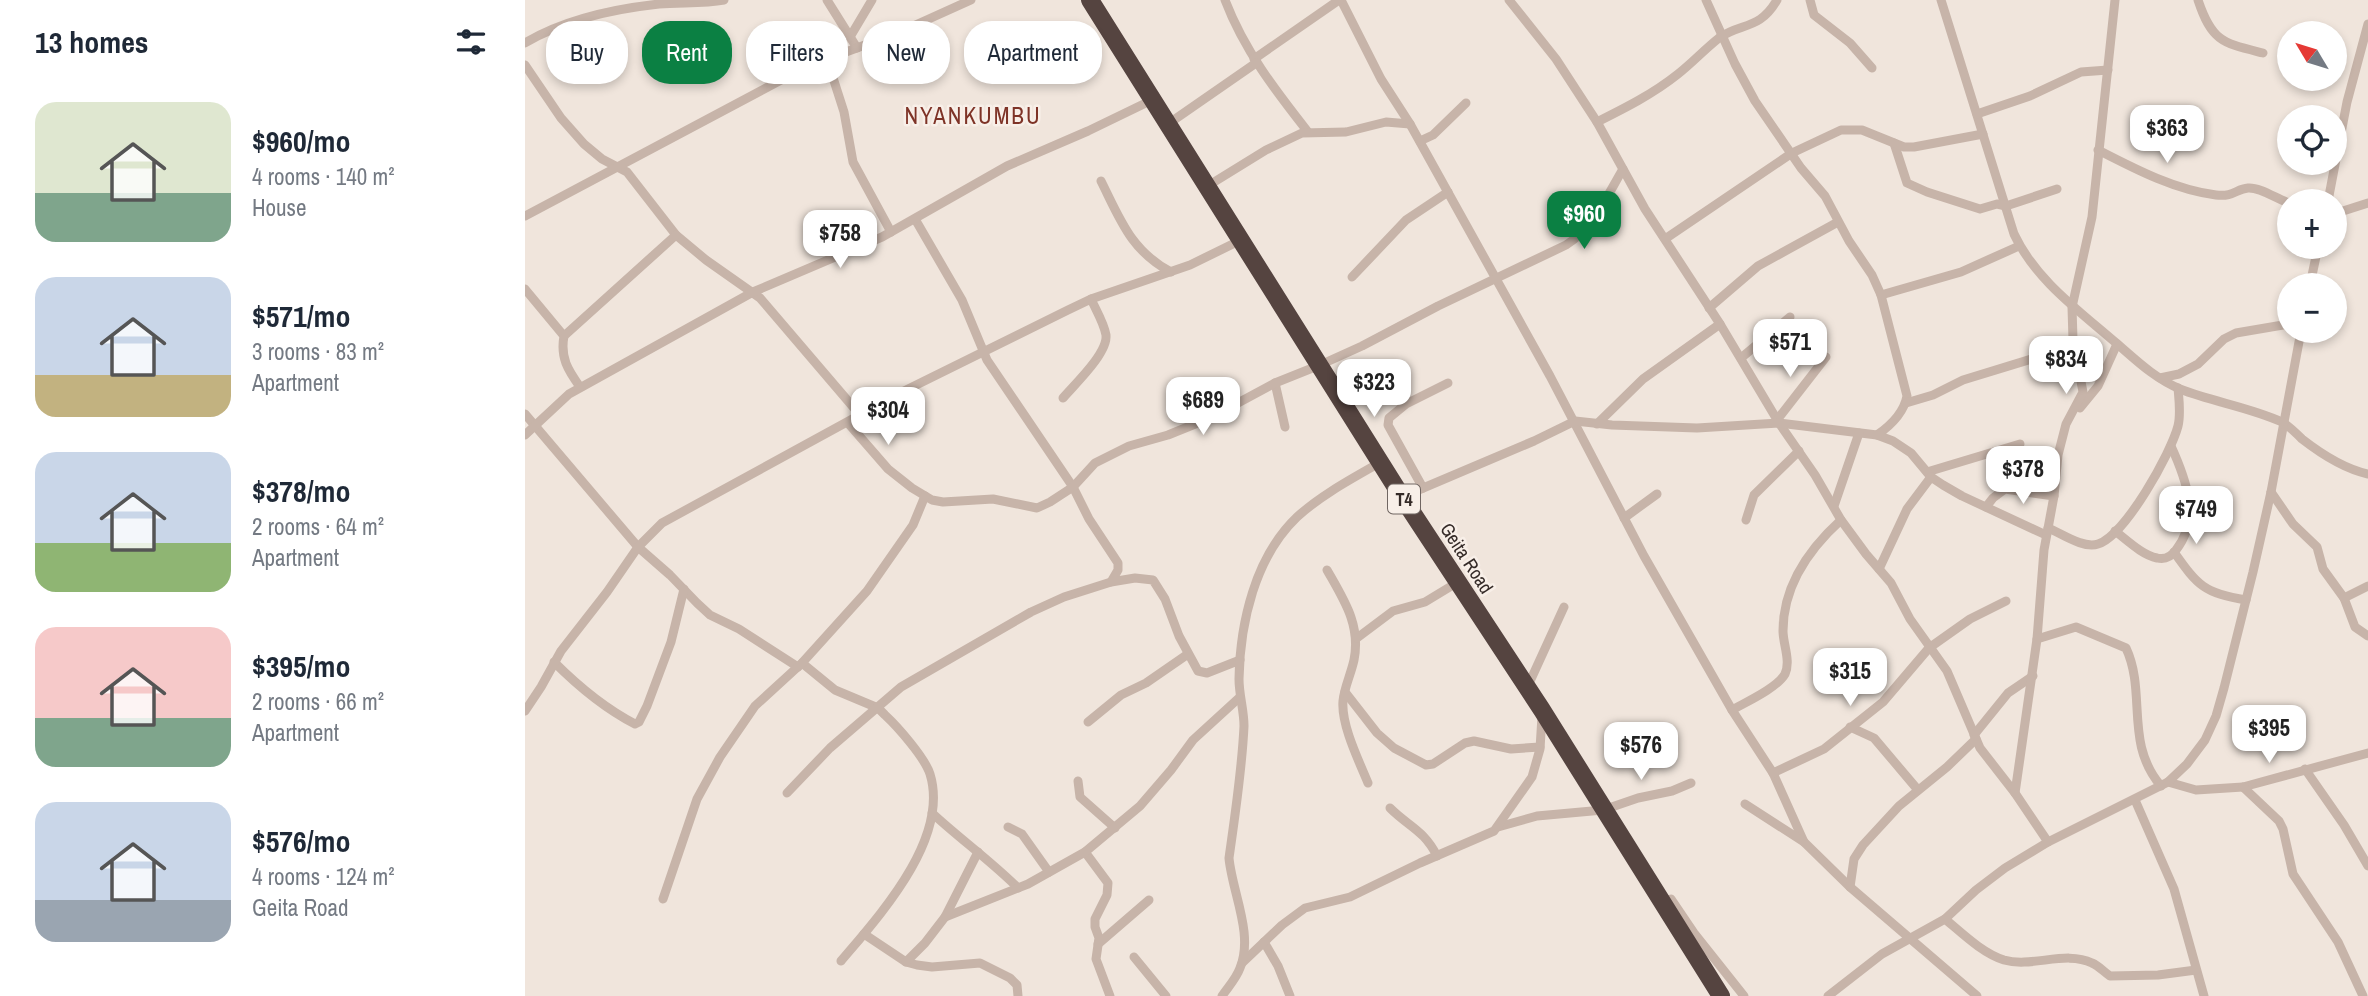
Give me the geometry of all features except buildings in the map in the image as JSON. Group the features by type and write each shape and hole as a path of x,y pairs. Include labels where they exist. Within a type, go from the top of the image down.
{"highway":[{"name":"Geita Road","path":"1090,0 1402,497 1542,710 1602,810 1663,901 1721,996"}],"street":[{"path":"525,43 556,26 598,14 659,2 724,0"},
{"path":"827,0 857,48"},
{"path":"850,37 872,0"},
{"path":"848,51 900,32 971,0"},
{"path":"1225,0 1239,35 1255,61 1308,132"},
{"path":"1168,124 1340,0 1381,79 1420,141 1496,278 1624,518 1732,710 1773,773 1804,842"},
{"path":"1509,0 1556,60 1597,122 1665,239 1778,421 1841,520 1897,592 1910,619 1955,685 1984,754 2015,793 2048,842"},
{"path":"1706,0 1755,101 1825,196 1881,295 1902,371 1906,403 1894,421 1877,435"},
{"path":"1597,122 1664,84 1722,36 1755,23 1768,13 1777,0"},
{"path":"1810,0 1814,15 1850,43 1872,68"},
{"path":"1941,0 2014,234 2019,246 2053,287 2072,307 2140,365 2160,378 2178,388 2283,423 2320,451 2368,474"},
{"path":"2015,793 2033,676 2057,455 2066,424 2083,392 2073,340 2072,307 2088,239 2115,0"},
{"path":"2198,0 2210,30 2217,36 2238,47 2263,53"},
{"path":"2330,189 2347,102 2368,23"},
{"path":"525,65 561,118 579,139 633,179 675,235 753,292 860,415"},
{"path":"1977,114 2030,96 2081,72 2108,69"},
{"path":"525,216 774,84"},
{"path":"835,84 844,112 853,162 891,232"},
{"path":"525,435 563,398 580,387 753,292 891,232 1007,166 1153,100"},
{"path":"1420,141 1433,135 1466,103"},
{"path":"1206,187 1279,143 1308,132 1346,132 1386,122 1410,124"},
{"path":"1665,239 1792,153 1835,132 1862,130 1903,147 1983,134"},
{"path":"1894,143 1905,180 1910,186 1970,208 1985,209 1997,204 2006,206 2057,189"},
{"path":"2098,150 2153,176 2199,192 2226,196 2238,193 2244,188 2252,188 2277,198"},
{"path":"848,423 888,469 925,496 943,502 993,499 1037,508 1073,486 1095,463 1118,451 1168,436 1209,418 1275,383 1320,365 1579,237 1623,169"},
{"path":"1101,181 1129,237 1152,261 1171,272"},
{"path":"1352,277 1406,220 1448,192"},
{"path":"2347,210 2368,203"},
{"path":"915,219 962,300 983,353 1073,486 1089,519 1119,565 1111,582"},
{"path":"1709,308 1758,267 1838,222"},
{"path":"580,387 564,363 564,336 675,235"},
{"path":"525,710 554,662 638,547 662,523 919,383 1091,299 1171,272 1241,240"},
{"path":"1881,295 1961,272 2019,246"},
{"path":"525,289 564,336"},
{"path":"1063,398 1095,360 1106,342 1105,331 1091,299"},
{"path":"1741,358 1790,317"},
{"path":"1597,424 1643,379 1720,324"},
{"path":"2160,378 2198,364 2224,340 2236,333 2277,326"},
{"path":"1906,403 1933,395 1963,380 2038,357 2073,340"},
{"path":"1828,996 1881,954 1945,919 1991,877 2048,842 2164,784 2187,764 2206,740 2224,688 2246,600 2271,492 2299,343"},
{"path":"2073,413 2082,407 2098,386 2117,344"},
{"path":"1778,421 1826,357"},
{"path":"1275,383 1285,427"},
{"path":"1423,488 1388,425 1389,418 1406,404 1448,383"},
{"path":"1402,497 1574,421 1697,428 1778,421 1877,435 1911,453 1929,474 1962,496 2047,532 2086,545 2096,545 2115,531 2147,490 2171,446 2178,425 2178,388"},
{"path":"525,414 638,547 711,615 800,665 835,690 877,708 897,727 925,763 932,788 932,813 926,836 894,897 841,961"},
{"path":"1834,506 1859,433"},
{"path":"1879,569 1907,509 1929,474 2020,444"},
{"path":"2115,531 2158,559 2168,557 2174,552 2185,533 2190,508 2185,481 2171,446"},
{"path":"1747,520 1754,495 1799,451"},
{"path":"1242,963 1243,929 1229,858 1244,724 1240,697 1240,660 1254,587 1261,569 1294,520 1347,482 1381,462"},
{"path":"1986,507 2005,489 2054,496"},
{"path":"2271,492 2293,524 2317,547 2323,569 2344,598 2355,626 2368,636"},
{"path":"1624,518 1657,494"},
{"path":"663,899 697,799 720,757 755,706 800,665 867,592 913,525 925,496"},
{"path":"1732,710 1760,694 1784,674 1787,665 1784,621 1793,581 1814,546 1841,520"},
{"path":"2174,552 2195,580 2206,589 2246,600"},
{"path":"1327,570 1353,620 1357,638 1355,659 1343,700 1345,717 1367,783"},
{"path":"787,793 830,748 901,687 1031,612 1111,582 1153,580 1165,599 1198,671 1207,673 1240,660"},
{"path":"1357,638 1393,611 1425,602 1458,582"},
{"path":"2344,598 2368,586"},
{"path":"554,662 595,699 635,724 639,722 671,642 684,589"},
{"path":"1773,773 1824,749 1883,702 1929,648 1970,619 2005,601"},
{"path":"1527,688 1564,607"},
{"path":"2037,639 2076,627 2126,648 2133,671 2142,754 2154,777 2164,784 2196,790 2243,787 2368,753"},
{"path":"1088,722 1121,695 1146,683 1188,654"},
{"path":"1850,887 1853,863 1858,851 1882,822 1975,737 2008,693 2033,676"},
{"path":"1345,692 1385,740 1394,748 1426,765 1433,764 1451,751 1474,741 1511,749 1540,747"},
{"path":"945,917 1018,888 1085,852 1140,806 1193,740 1240,697"},
{"path":"1222,996 1242,963 1305,908 1350,897 1487,835 1498,827 1532,777 1540,747 1542,710"},
{"path":"1850,727 1874,738 1918,790"},
{"path":"2305,769 2344,825 2368,866"},
{"path":"1079,780 1080,797 1115,828"},
{"path":"1498,827 1537,816 1602,810 1638,798 1672,791 1691,783"},
{"path":"2243,787 2279,821 2293,874 2338,942 2363,996"},
{"path":"2135,800 2174,889 2204,996"},
{"path":"1745,804 1804,842 1850,887 1977,996"},
{"path":"1390,808 1426,836 1437,856"},
{"path":"932,813 1018,888"},
{"path":"1008,827 1023,834 1049,872"},
{"path":"906,962 945,917 978,852"},
{"path":"1085,852 1108,883 1109,890 1094,919 1099,938 1096,959 1111,996"},
{"path":"1663,901 1671,899 1744,996"},
{"path":"1097,945 1149,900"},
{"path":"1945,919 1989,953 2004,960 2087,961 2097,965 2110,976 2158,975 2196,970"},
{"path":"864,934 906,962 932,967 980,963 1010,978 1017,985 1018,996"},
{"path":"1264,942 1278,966 1290,996"},
{"path":"1134,957 1166,996"}],"district":[{"name":"NYANKUMBU","path":"973,115"}]}
